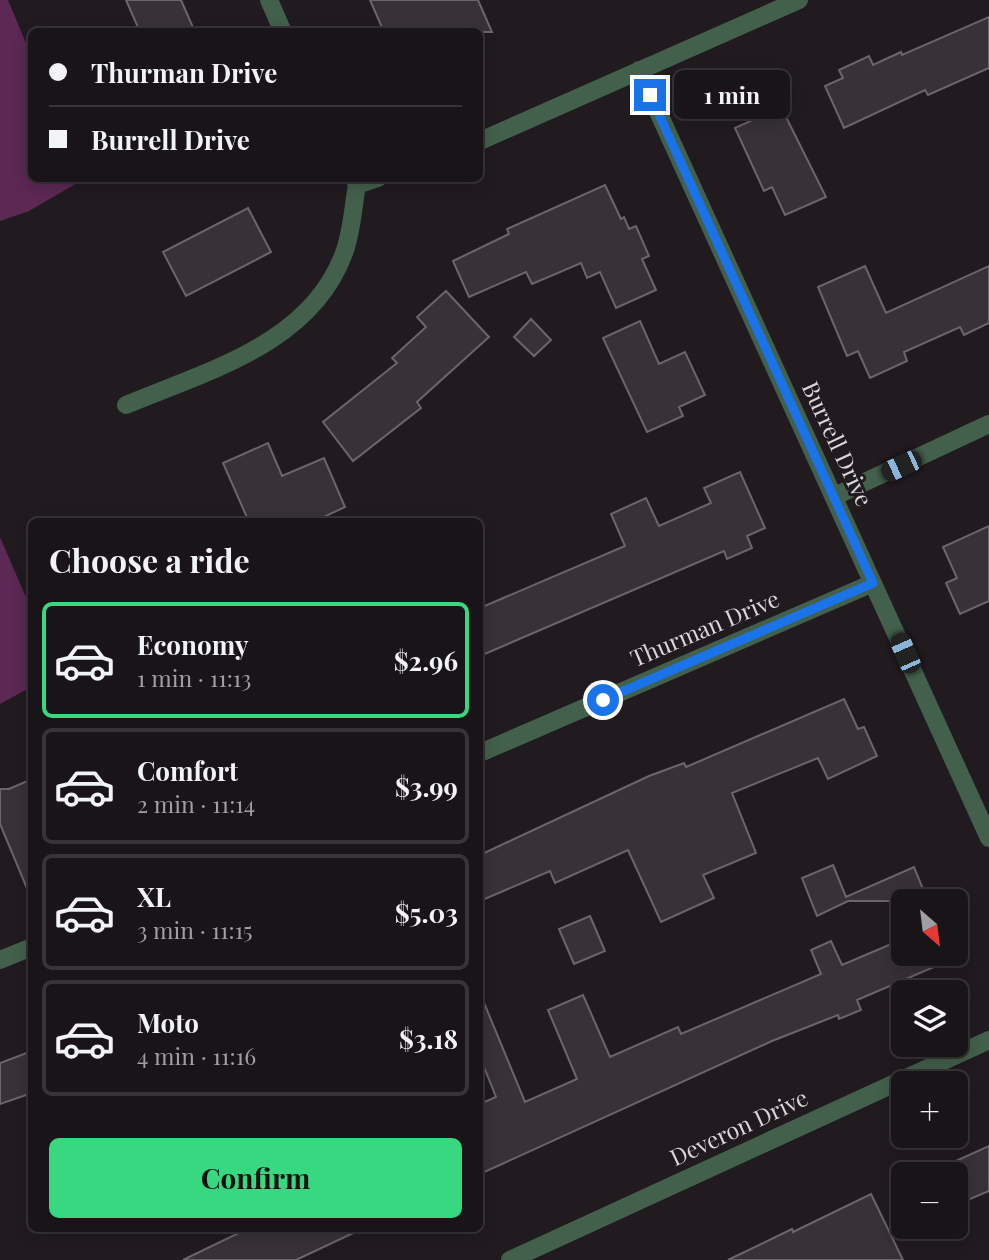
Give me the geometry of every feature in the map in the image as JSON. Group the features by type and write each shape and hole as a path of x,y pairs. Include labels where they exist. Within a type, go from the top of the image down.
{"street":[{"path":"269,0 281,28"},
{"path":"483,140 799,0"},
{"name":"Burrell Drive","path":"639,70 989,838"},
{"path":"126,405 262,346 312,307 331,282 345,252 356,182"},
{"path":"835,496 989,424"},
{"name":"Thurman Drive","path":"483,752 873,583"},
{"path":"0,960 28,949"},
{"name":"Deveron Drive","path":"510,1260 989,1040"}],"shaded area":[{"path":"0,0 8,0 28,48 28,182 79,182 29,211 0,221"},
{"path":"0,537 28,602 28,689 0,704"}],"building":[{"path":"126,0 181,0 193,28 138,28"},
{"path":"370,0 478,0 492,32 483,32 483,28 382,28"},
{"path":"989,17 989,68 928,95 925,90 844,128 825,86 843,78 839,70 869,56 873,65 901,52 902,55"},
{"path":"781,107 826,197 785,215 772,187 764,191 735,128"},
{"path":"605,185 621,219 624,217 629,229 636,226 649,256 642,259 656,290 616,308 600,272 587,278 581,263 532,284 526,272 469,297 453,261 509,234 507,229"},
{"path":"248,208 271,252 186,296 163,252"},
{"path":"865,266 886,313 989,266 989,323 964,335 960,327 904,352 907,361 870,378 858,351 847,356 818,287"},
{"path":"446,291 489,337 417,402 421,408 353,461 323,422 397,363 392,358 426,327 417,317"},
{"path":"531,319 551,340 534,356 514,337"},
{"path":"640,321 659,364 685,352 705,395 679,407 683,416 647,432 603,338"},
{"path":"268,443 282,476 324,458 345,507 322,518 247,518 223,463"},
{"path":"740,472 765,528 747,536 752,548 727,559 724,551 483,655 483,607 625,546 611,514 646,498 659,526 711,503 704,488"},
{"path":"989,526 989,601 960,614 946,583 957,578 943,547"},
{"path":"844,699 858,729 864,727 877,756 828,779 818,758 732,793 756,853 703,875 714,898 661,922 628,850 555,883 550,871 483,900 483,854 649,776 684,763 686,767"},
{"path":"28,781 28,891 0,824 0,789 9,789"},
{"path":"833,865 846,897 914,867 923,889 891,889 891,901 848,901 817,916 802,878"},
{"path":"590,916 605,951 574,964 559,929"},
{"path":"831,941 842,965 891,944 891,966 936,966 904,980 891,980 891,985 857,1000 861,1010 839,1019 838,1015 772,1041 483,1173 483,1103 496,1097 483,1064 483,1000 525,1102 577,1079 548,1010 583,995 610,1057 678,1027 681,1034 821,974 811,950"},
{"path":"28,1052 28,1094 0,1104 0,1063"},
{"path":"989,1146 989,1191 968,1200 968,1162 956,1161"},
{"path":"871,1194 903,1260 728,1260 792,1229 793,1232"},
{"path":"241,1232 356,1232 296,1260 183,1260"}],"route":[{"path":"603,700 873,583 650,95"}]}
